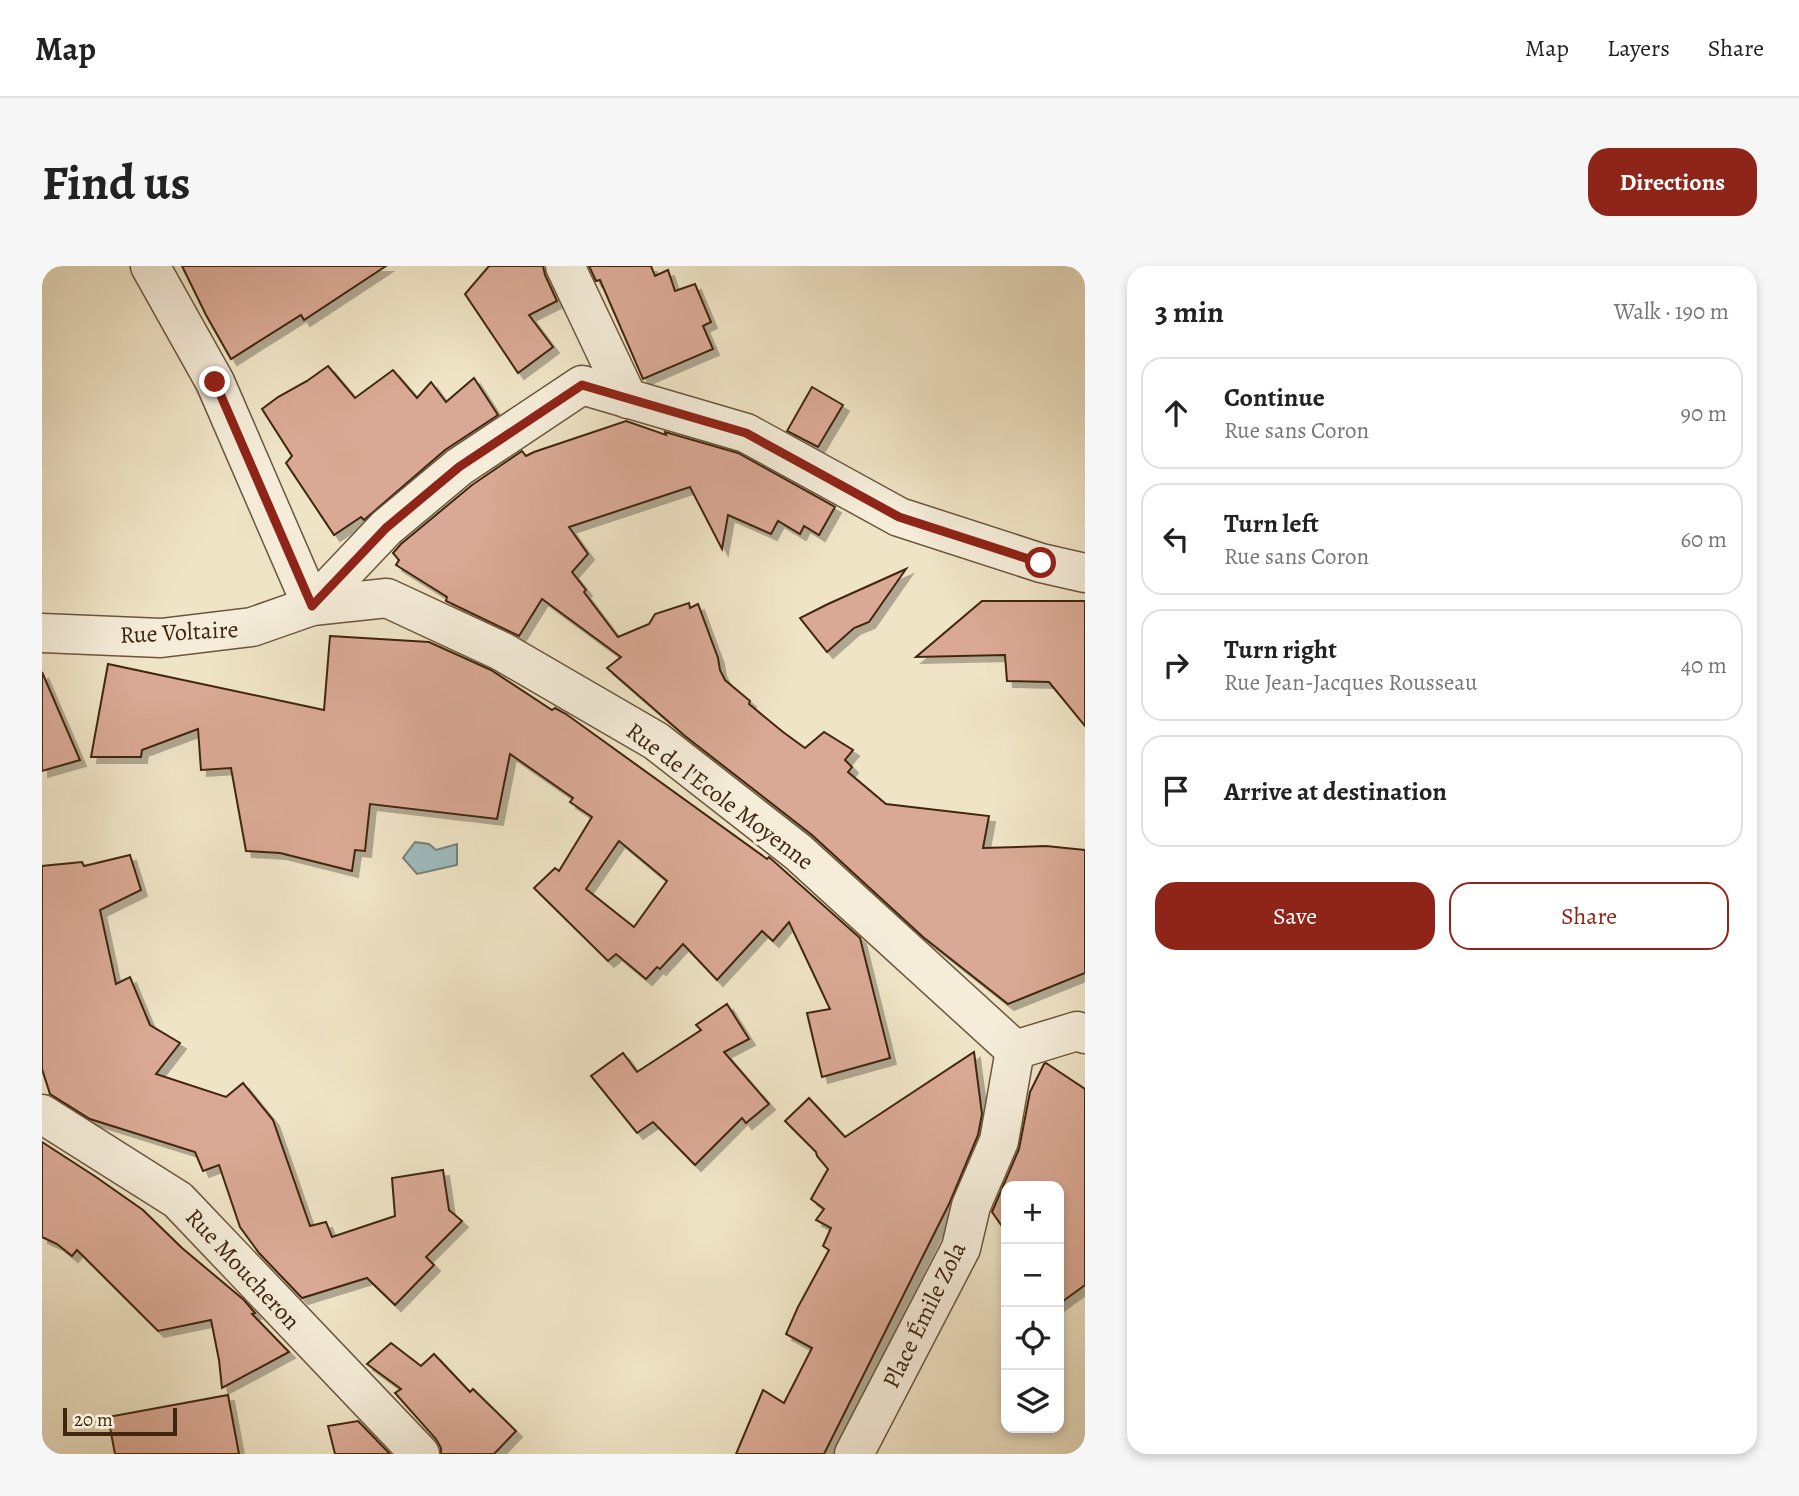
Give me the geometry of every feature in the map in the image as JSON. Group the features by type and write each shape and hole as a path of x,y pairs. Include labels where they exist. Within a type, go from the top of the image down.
{"street":[{"path":"150,266 215,382 312,606 386,528 459,467 582,385 746,433 899,517 1041,563 1085,573"},
{"path":"565,266 628,399"},
{"name":"Rue de l'Ecole Moyenne","path":"312,606 387,598 501,651 656,741 798,852 1015,1051"},
{"name":"Rue Voltaire","path":"42,633 162,638 252,627 312,606"},
{"path":"1015,1051 1077,1031 1085,1034"},
{"name":"Place Émile Zola","path":"854,1454 961,1248 971,1206 999,1141 1015,1051"},
{"name":"Rue Moucheron","path":"42,1114 178,1200 420,1454"}],"water":[{"path":"415,842 429,844 436,850 457,844 457,865 417,874 403,858"}],"building":[{"path":"182,266 386,266 304,320 301,315 231,359"},
{"path":"489,266 543,266 557,301 529,315 553,347 518,373 465,294"},
{"path":"589,266 651,266 655,276 668,270 675,291 695,284 711,322 703,326 713,349 643,379 600,280 596,281"},
{"path":"328,366 355,398 393,370 417,398 431,382 446,402 474,378 498,415 445,450 364,520 361,517 334,535 286,463 292,456 262,409"},
{"path":"812,387 843,405 818,447 787,431"},
{"path":"626,421 666,435 665,432 738,453 835,507 819,535 804,526 800,534 778,521 771,534 728,515 722,549 690,487 569,527 588,554 572,572 618,637 649,624 655,614 689,603 690,608 698,604 725,680 750,701 749,704 805,748 824,732 853,750 845,760 852,767 848,772 886,804 989,816 983,848 1046,846 1085,850 1085,973 1008,1004 923,937 812,835 685,736 607,668 621,657 542,599 519,636 446,601 447,597 396,565 399,560 393,553 401,544 472,485 522,451 526,456"},
{"path":"906,569 869,622 854,628 827,652 800,618 828,604"},
{"path":"982,601 1085,601 1085,726 1049,682 1007,681 1005,655 916,657"},
{"path":"330,636 429,642 491,670 552,710 555,708 566,714 767,859 769,857 860,938 890,1058 822,1077 807,1013 830,1009 789,922 773,941 762,931 717,980 683,944 660,969 657,967 646,979 616,954 608,961 534,888 555,868 559,871 592,817 570,802 573,798 510,754 497,819 370,804 365,851 355,850 352,871 280,853 246,851 231,768 201,770 198,729 142,750 141,757 91,757 108,664 324,710","holes":["619,841 667,881 634,927 586,889"]},
{"path":"42,672 80,760 42,771"},
{"path":"130,855 141,890 100,910 116,984 130,977 150,1025 180,1043 156,1074 226,1097 243,1083 273,1120 310,1226 326,1222 332,1237 395,1216 392,1178 443,1170 449,1210 462,1221 426,1257 434,1265 395,1305 367,1278 302,1298 259,1253 240,1227 219,1165 203,1171 195,1152 90,1119 50,1094 42,1069 42,866 82,862 84,866"},
{"path":"727,1004 749,1039 724,1052 769,1104 746,1123 742,1118 695,1165 653,1122 637,1133 591,1076 623,1053 637,1072 701,1030 696,1025"},
{"path":"974,1052 982,1114 978,1135 950,1202 824,1454 736,1454 763,1390 784,1403 812,1348 786,1334 829,1250 823,1246 831,1228 816,1220 824,1209 811,1199 828,1169 816,1152 785,1121 809,1098 845,1137"},
{"path":"1044,1064 1085,1089 1085,1285 1064,1300 1064,1181 1005,1181 1019,1149 1030,1092"},
{"path":"42,1142 143,1210 182,1248 244,1300 255,1313 252,1314 289,1352 222,1388 211,1320 158,1331 77,1250 72,1256 57,1244 42,1237"},
{"path":"1001,1191 1001,1225 992,1212"},
{"path":"391,1343 421,1366 434,1354 470,1392 473,1389 516,1431 494,1454 441,1454 436,1439 395,1393 401,1389 367,1364"},
{"path":"228,1395 239,1454 115,1454 108,1417"},
{"path":"358,1421 390,1454 335,1454 328,1426"}],"route":[{"path":"215,382 312,606 386,528 459,467 582,385 746,433 899,517 1041,563"}]}
